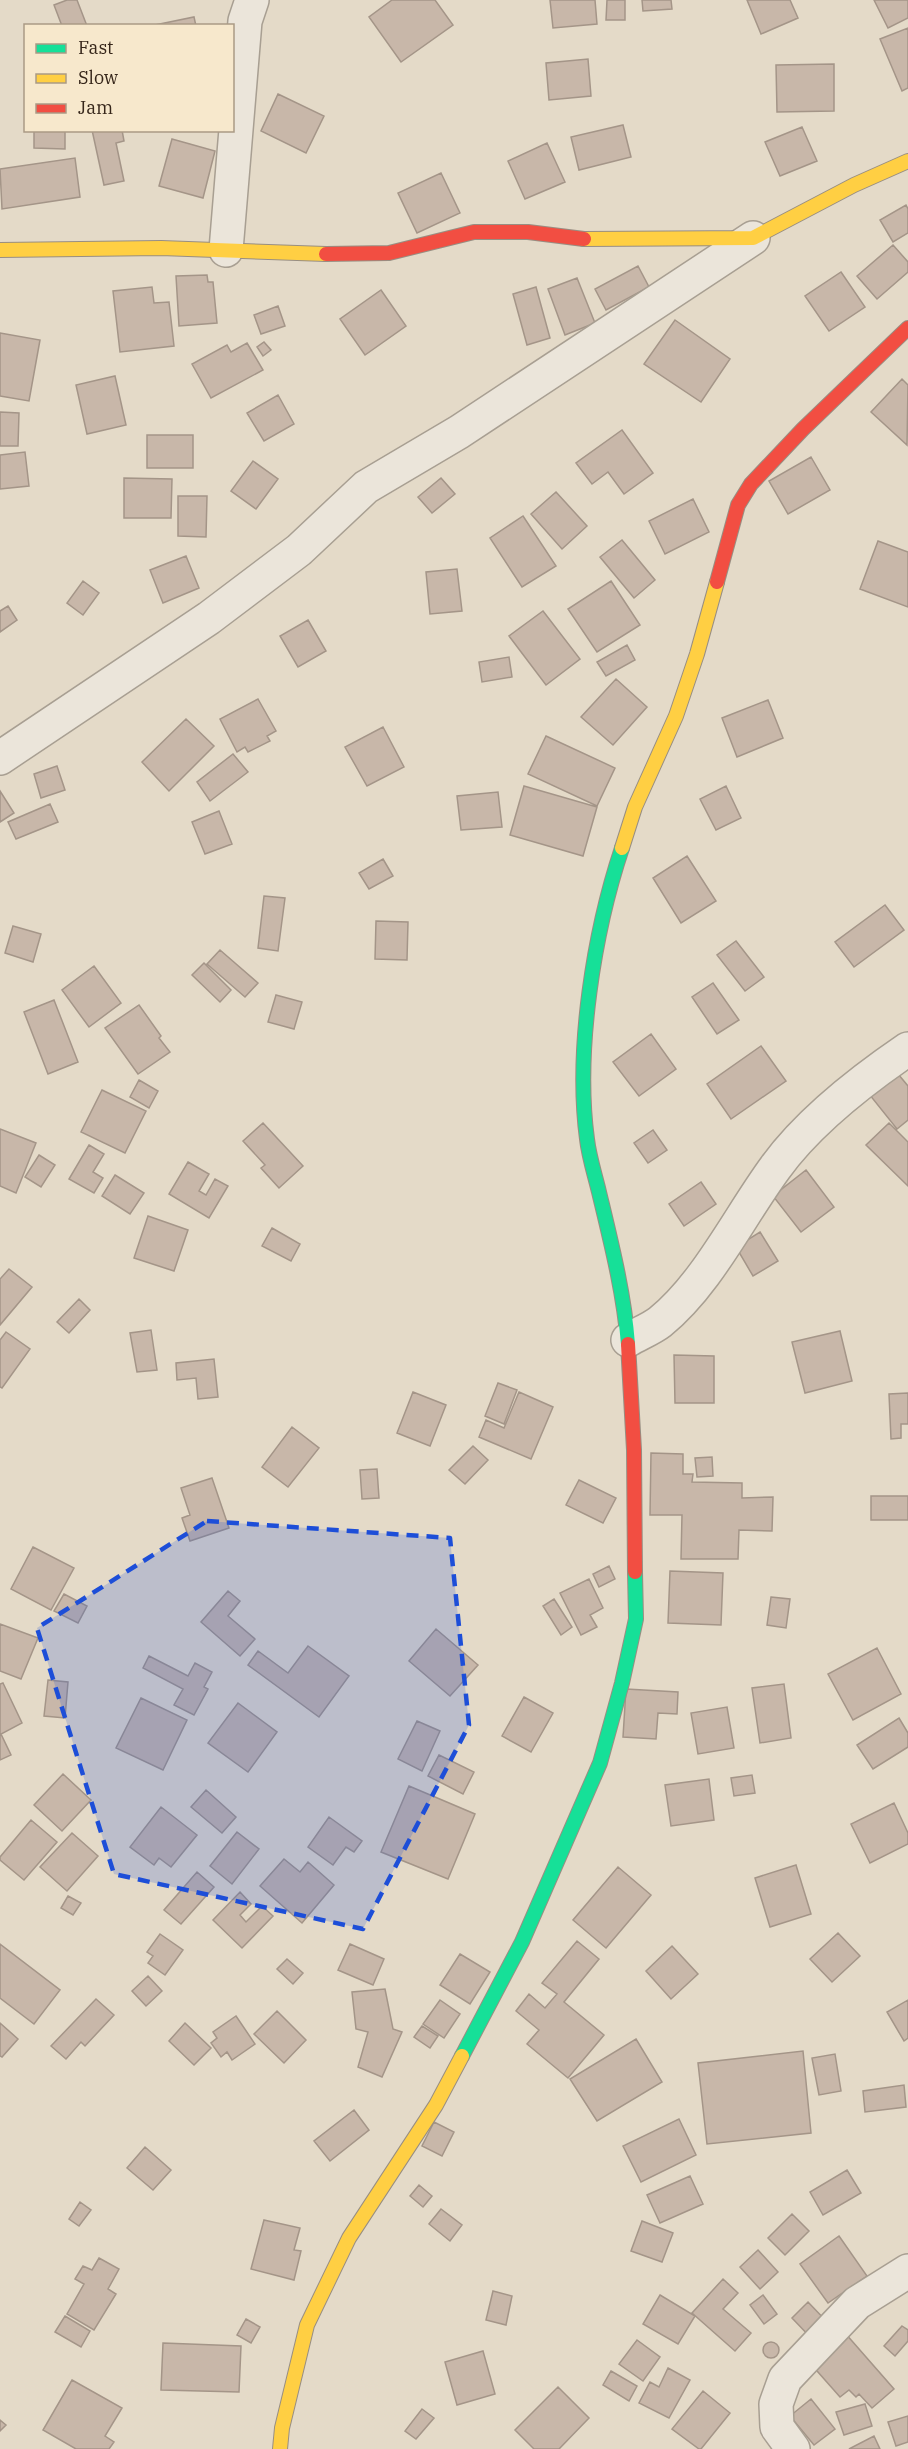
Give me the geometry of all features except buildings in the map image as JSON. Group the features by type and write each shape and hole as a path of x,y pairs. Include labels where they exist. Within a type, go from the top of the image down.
{"street":[{"path":"225,250 245,21 252,0"},
{"path":"0,758 209,618 299,550 366,487 459,432 753,238 854,185 908,161"},
{"path":"0,250 225,250 362,255 388,253 474,232 528,232 596,240 753,238"},
{"path":"280,2449 282,2428 307,2325 349,2238 436,2105 522,1942 600,1763 622,1683 636,1619 634,1450 628,1340 615,1259 587,1139 583,1062 591,988 609,888 635,807 676,716 697,654 738,505 751,484 803,429 908,328"},
{"path":"628,1340 659,1323 681,1302 717,1256 776,1166 826,1112 908,1049"},
{"path":"794,2449 777,2427 776,2403 785,2379 857,2303 908,2271"}],"highlighted area":[{"path":"207,1521 450,1538 469,1725 363,1929 114,1874 37,1628"}],"traffic: fast":[{"path":"622,848 595,954 585,1030 583,1068 589,1152 616,1268 628,1344"},
{"path":"462,2056 522,1942 600,1763 622,1683 636,1619 635,1572"}],"traffic: slow":[{"path":"584,239 753,238 854,185 908,161"},
{"path":"0,250 161,248 326,254"},
{"path":"622,848 635,807 676,716 697,654 717,582"},
{"path":"280,2449 282,2428 307,2325 349,2238 436,2105 462,2056"}],"traffic: jam":[{"path":"326,254 389,253 474,232 528,232 584,239"},
{"path":"717,582 738,505 751,484 803,429 908,328"},
{"path":"628,1344 634,1450 635,1572"}]}
